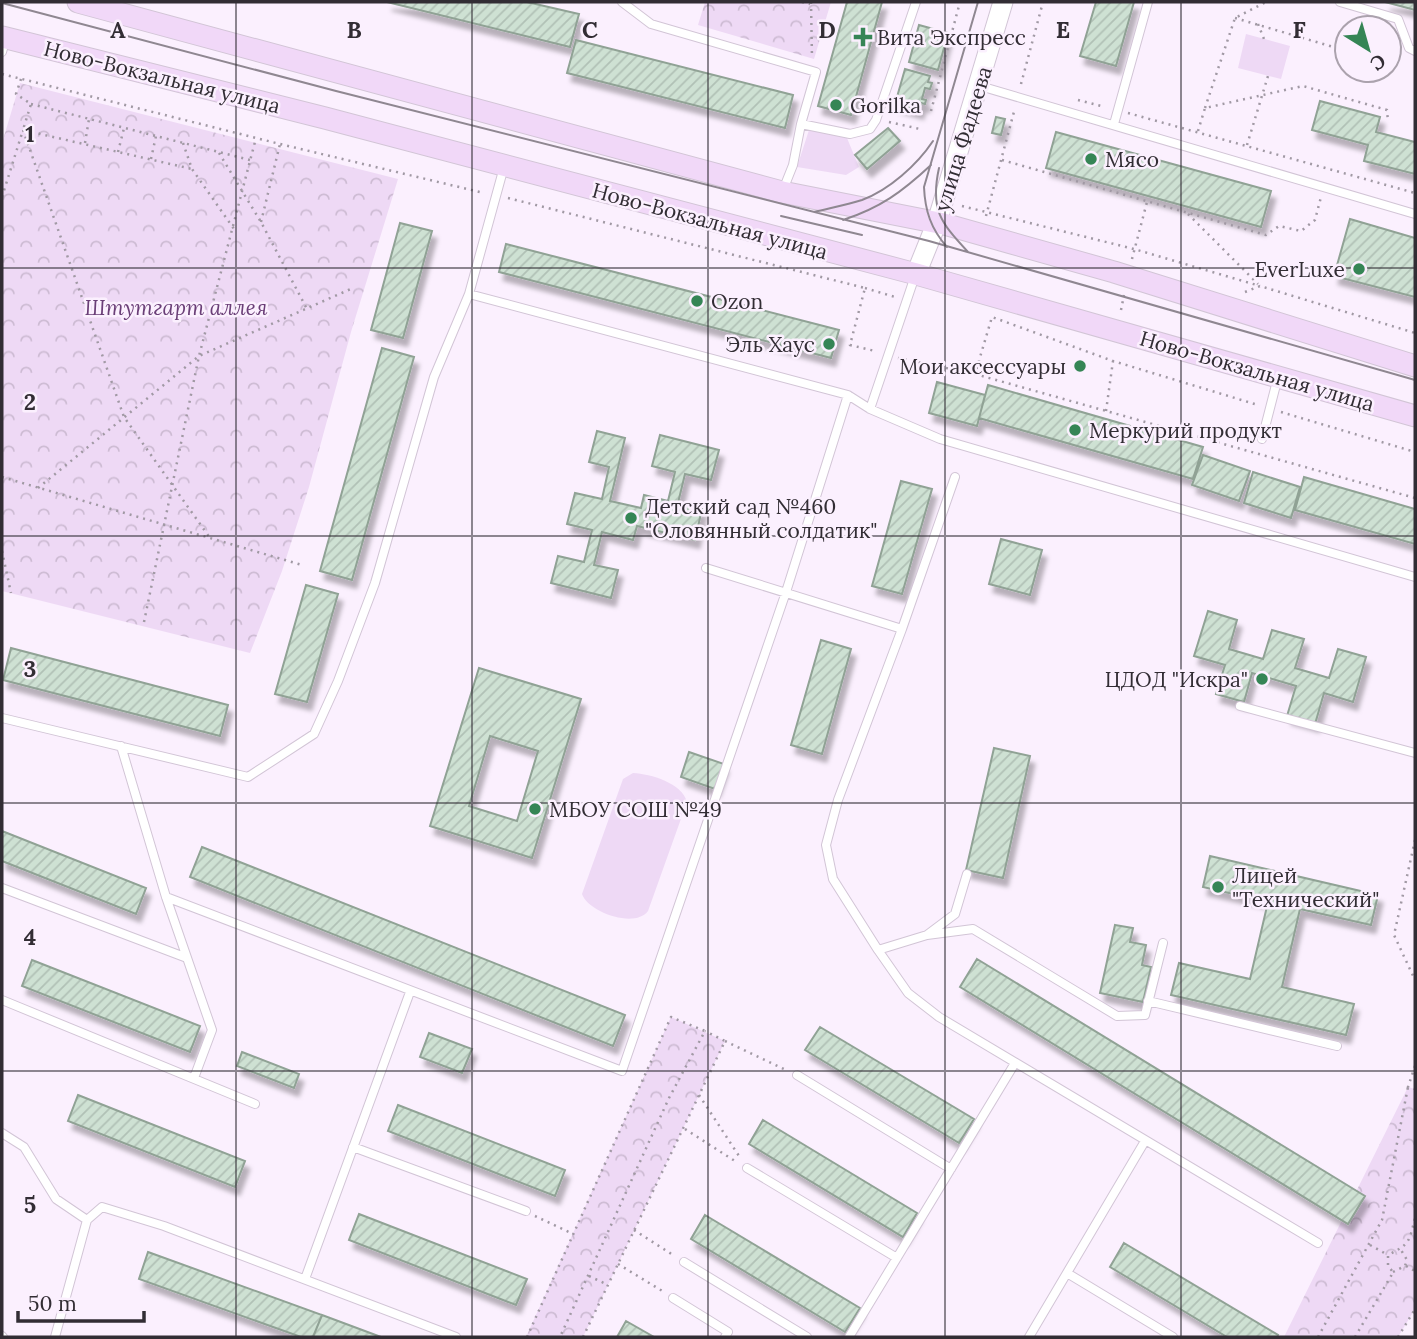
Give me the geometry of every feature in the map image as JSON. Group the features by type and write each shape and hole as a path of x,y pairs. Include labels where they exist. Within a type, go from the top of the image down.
{"main road":[{"path":"78,2 782,192 937,222 1114,272 1415,366"},
{"name":"Ново-Вокзальная улица","path":"3,42 325,118 916,274 1415,416"}],"street":[{"name":"улица Фадеева","path":"916,274 937,222 980,86 1003,2"}],"lane":[{"path":"622,2 651,24 816,72 800,124 793,165 782,192"},
{"path":"800,124 850,134 870,130 876,120 916,2"},
{"path":"1114,124 1148,2"},
{"path":"1340,2 1398,19 1409,48 1415,51"},
{"path":"980,86 1415,214"},
{"path":"2,718 248,777 314,734 338,681 375,583 434,377 469,294 504,167"},
{"path":"870,409 916,274"},
{"path":"469,294 848,396 870,409 940,439 1415,577"},
{"path":"1262,439 1278,377"},
{"path":"166,897 622,1071 786,592 848,396"},
{"path":"956,477 838,800 826,845 833,879 908,993 939,1017 1318,1243"},
{"path":"706,568 902,629"},
{"path":"1240,706 1415,754"},
{"path":"121,747 166,897 212,1030 194,1078"},
{"path":"927,935 954,914 967,874"},
{"path":"2,888 187,958"},
{"path":"878,950 927,935 973,929 1116,1016 1145,1015 1163,943"},
{"path":"305,1279 410,992"},
{"path":"2,1000 255,1104"},
{"path":"1148,1001 1337,1046"},
{"path":"849,1337 1015,1063"},
{"path":"797,1075 951,1169"},
{"path":"2,1133 24,1147 56,1199 87,1220"},
{"path":"1029,1337 1145,1141"},
{"path":"353,1147 526,1211"},
{"path":"747,1168 897,1258"},
{"path":"55,1337 87,1220 102,1207 164,1226 456,1337"},
{"path":"684,1262 807,1337"},
{"path":"1067,1273 1173,1337"},
{"path":"673,1298 728,1332 725,1337"}],"path":[{"path":"802,2 811,3 811,52 816,72"},
{"path":"932,111 960,2"},
{"path":"988,225 986,211 1043,2"},
{"path":"1198,131 1236,18 1265,2"},
{"path":"1236,18 1333,47"},
{"path":"1258,24 1264,39"},
{"path":"2,74 865,288 850,345 975,374 1415,497"},
{"path":"1247,145 1268,76"},
{"path":"21,79 16,94 31,104 250,160"},
{"path":"1205,108 1303,86 1387,110 1388,122"},
{"path":"1069,98 1198,131 1415,193"},
{"path":"2,197 31,104"},
{"path":"85,144 89,119"},
{"path":"876,120 920,129"},
{"path":"118,152 124,128"},
{"path":"23,130 192,169"},
{"path":"23,130 124,417 210,538"},
{"path":"151,159 156,136"},
{"path":"144,622 199,356 256,138"},
{"path":"183,143 192,169 234,229"},
{"path":"261,222 280,144"},
{"path":"219,152 261,222 307,309"},
{"path":"1001,160 1266,235 1279,226 1301,231 1315,220 1324,187"},
{"path":"1131,261 1147,202"},
{"path":"962,206 1134,249 1415,333"},
{"path":"1186,213 1260,286"},
{"path":"1237,295 1260,286"},
{"path":"38,488 199,356 353,288"},
{"path":"1121,310 1125,292"},
{"path":"975,374 992,317 1113,360 1107,411"},
{"path":"2,477 302,565"},
{"path":"2,551 11,593"},
{"path":"1415,840 1394,935 1415,980"},
{"path":"527,1337 671,1017 797,1075"},
{"path":"560,1337 669,1098 705,1031"},
{"path":"583,1337 725,1041"},
{"path":"1318,1337 1382,1220 1408,1087 1415,1066"},
{"path":"1408,1087 1415,1089"},
{"path":"699,1095 747,1168"},
{"path":"683,1128 747,1168"},
{"path":"526,1211 574,1234"},
{"path":"1388,1255 1401,1250 1409,1240 1415,1218"},
{"path":"634,1230 684,1262"},
{"path":"1369,1244 1388,1255"},
{"path":"1355,1337 1393,1272 1405,1266 1407,1260 1401,1250"},
{"path":"1388,1255 1388,1266 1393,1272"},
{"path":"618,1264 673,1298"},
{"path":"1405,1266 1415,1271"},
{"path":"588,1276 608,1285"},
{"path":"1398,1337 1415,1309"}],"green space":[{"path":"705,2 831,2 814,59 698,25"},
{"path":"1246,34 1290,46 1281,79 1238,68"},
{"name":"Штутгарт аллея","path":"20,83 398,179 351,332 309,487 282,571 250,653 2,591 2,143"},
{"path":"809,130 847,138 859,167 846,175 797,167"},
{"path":"633,773 648,775 672,785 684,795 687,802 648,911 642,916 623,918 593,907 582,894 623,779"},
{"path":"671,1017 725,1041 583,1337 526,1337"},
{"path":"1408,1087 1415,1089 1415,1309 1398,1337 1284,1337"}],"building":[{"path":"387,2 527,2 579,14 570,47"},
{"path":"847,2 882,2 851,115 818,106"},
{"path":"1096,2 1134,2 1116,66 1080,56"},
{"path":"1385,2 1415,2 1415,10"},
{"path":"919,25 948,33 938,70 909,62"},
{"path":"576,40 793,95 785,128 567,73"},
{"path":"905,69 930,76 928,82 932,83 930,89 925,88 922,99 926,100 925,104 921,103 919,111 895,104"},
{"path":"1320,101 1380,117 1376,132 1415,142 1415,174 1364,161 1368,145 1312,130"},
{"path":"996,117 1005,119 1001,135 992,133"},
{"path":"888,128 900,141 867,169 855,155"},
{"path":"1056,132 1271,191 1261,227 1046,168"},
{"path":"1350,219 1415,238 1415,297 1334,276"},
{"path":"400,223 432,231 403,338 371,330"},
{"path":"506,244 839,330 831,358 499,272"},
{"path":"382,348 414,357 352,580 320,571"},
{"path":"937,382 985,395 977,426 929,413"},
{"path":"988,385 1203,447 1193,479 979,418"},
{"path":"597,431 625,438 610,501 641,508 644,495 668,501 675,472 652,466 660,435 719,450 711,480 685,474 678,503 702,509 695,540 637,526 633,540 602,532 594,565 618,570 611,598 551,583 558,556 584,562 592,530 567,524 575,493 602,499 609,467 589,462"},
{"path":"1203,455 1250,471 1239,501 1192,485"},
{"path":"1253,472 1300,487 1291,518 1244,503"},
{"path":"1304,477 1415,509 1415,544 1295,510"},
{"path":"901,481 932,489 902,594 872,586"},
{"path":"1001,539 1042,550 1030,595 989,584"},
{"path":"306,585 338,594 307,702 275,694"},
{"path":"1208,611 1237,620 1229,649 1263,659 1272,630 1304,639 1295,668 1329,678 1338,649 1366,657 1353,702 1324,693 1315,724 1287,716 1296,686 1252,673 1244,702 1216,694 1225,665 1194,656"},
{"path":"821,640 851,649 822,754 791,745"},
{"path":"11,648 228,705 220,736 3,680"},
{"path":"479,668 581,699 532,858 430,826","holes":["490,736 538,751 517,821 469,806"]},
{"path":"994,748 1030,756 1003,878 966,870"},
{"path":"689,752 724,764 715,789 681,777"},
{"path":"2,831 146,888 136,914 2,861"},
{"path":"202,847 625,1015 613,1046 190,877"},
{"path":"1210,856 1378,895 1371,925 1300,909 1282,987 1354,1004 1346,1035 1171,995 1179,963 1250,979 1268,902 1203,887"},
{"path":"1115,925 1133,928 1130,942 1146,945 1142,965 1151,967 1143,1002 1100,993"},
{"path":"977,959 1365,1196 1348,1224 960,987"},
{"path":"32,960 200,1026 190,1052 22,986"},
{"path":"820,1027 974,1119 959,1143 805,1050"},
{"path":"429,1033 472,1049 462,1073 420,1057"},
{"path":"242,1052 299,1074 294,1088 237,1066"},
{"path":"78,1095 245,1161 235,1187 68,1121"},
{"path":"398,1105 565,1170 555,1196 388,1131"},
{"path":"763,1120 917,1213 903,1237 749,1144"},
{"path":"359,1214 527,1279 516,1305 349,1240"},
{"path":"705,1215 860,1308 845,1332 691,1239"},
{"path":"1124,1243 1278,1335 1277,1337 1227,1337 1110,1267"},
{"path":"148,1252 322,1315 313,1337 301,1337 139,1279"},
{"path":"322,1315 381,1337 313,1337"},
{"path":"626,1321 654,1337 617,1337"}],"tram line":[{"path":"947,247 930,219 924,187 978,2"},
{"path":"2,3 336,91 929,241 1415,380"},
{"path":"814,212 872,196 911,168 933,141"},
{"path":"843,220 890,198 931,165"},
{"path":"939,168 936,194 940,214 950,232 968,252"},
{"path":"781,216 862,235"}],"place":[{"name":"Вита Экспресс","path":"863,37"},
{"name":"Gorilka","path":"836,105"},
{"name":"Мясо","path":"1091,159"},
{"name":"EverLuxe","path":"1359,269"},
{"name":"Ozon","path":"697,301"},
{"name":"Эль Хаус","path":"829,344"},
{"name":"Мои аксессуары","path":"1080,366"},
{"name":"Меркурий продукт","path":"1075,430"},
{"name":"Детский сад №460 \"Оловянный солдатик\"","path":"631,518"},
{"name":"ЦДОД \"Искра\"","path":"1262,679"},
{"name":"МБОУ СОШ №49","path":"535,809"},
{"name":"Лицей \"Технический\"","path":"1218,887"}]}
